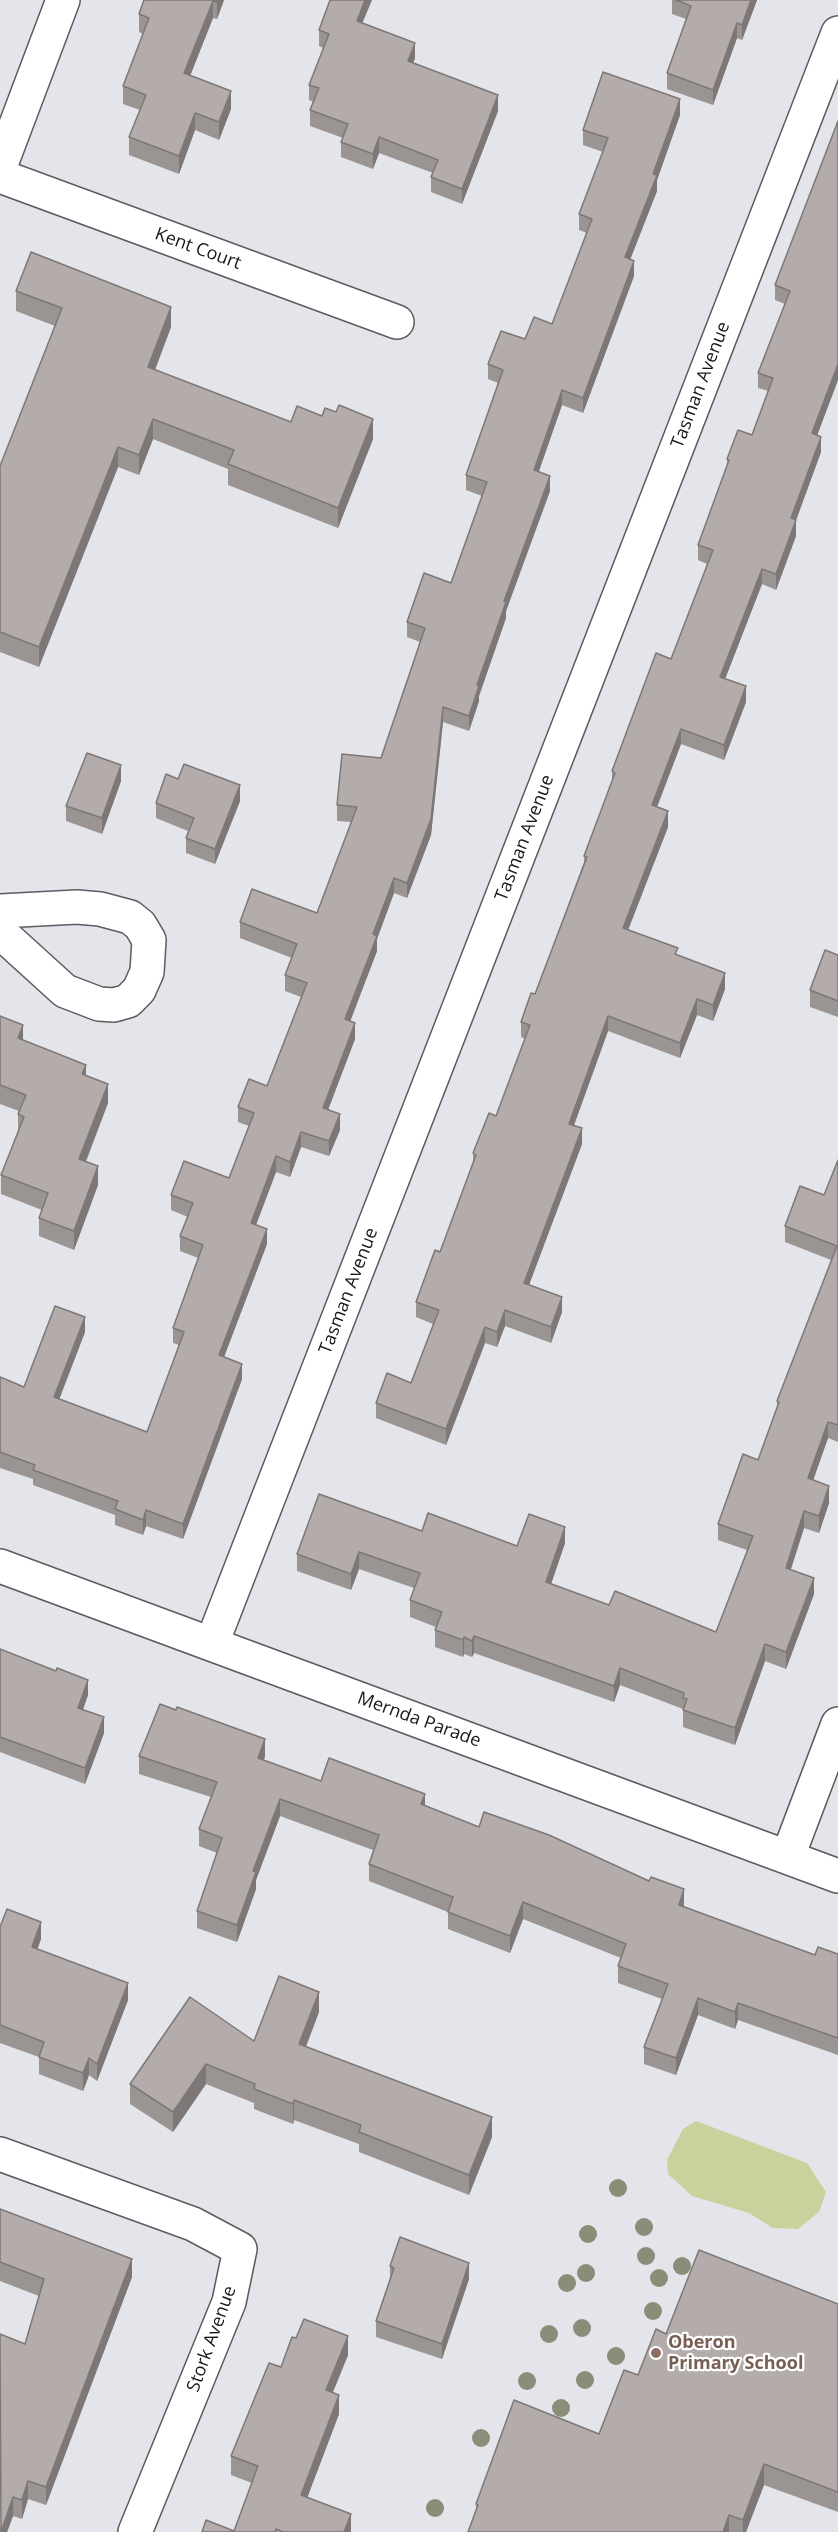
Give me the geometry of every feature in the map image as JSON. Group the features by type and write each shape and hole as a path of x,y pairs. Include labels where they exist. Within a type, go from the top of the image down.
{"street":[{"path":"0,167 63,0"},
{"name":"Tasman Avenue","path":"212,1643 838,33"},
{"name":"Kent Court","path":"0,176 397,322"},
{"path":"0,911 77,907 100,909 130,917 140,925 149,940 147,972 139,990 128,1000 114,1005 91,1002 65,991 0,932"},
{"name":"Mernda Parade","path":"0,1566 838,1876"},
{"path":"788,1856 838,1724"},
{"name":"Stork Avenue","path":"0,2154 193,2224 240,2249 229,2302 135,2532"}],"green space":[{"path":"696,2121 807,2163 826,2192 819,2212 798,2229 773,2228 749,2213 692,2196 668,2174 667,2160 683,2129"}],"building":[{"path":"144,0 217,0 217,2 213,1 184,73 231,91 219,122 195,113 179,156 129,137 146,95 123,86 149,18 139,14"},
{"path":"330,0 365,0 357,21 415,43 408,61 498,95 462,189 431,177 438,160 379,137 373,154 341,142 348,124 310,110 319,88 309,85 329,34 319,30"},
{"path":"676,0 751,0 742,25 737,23 713,90 667,73 691,6"},
{"path":"603,72 680,99 653,174 657,175 625,257 634,261 583,398 562,390 534,470 550,476 504,601 506,602 477,685 479,686 469,716 443,707 431,819 407,883 394,878 373,934 377,936 345,1019 355,1023 323,1108 340,1114 329,1141 301,1132 290,1162 276,1156 251,1223 267,1229 219,1355 242,1364 183,1524 146,1510 143,1520 115,1509 118,1501 33,1470 35,1465 0,1452 0,1377 24,1387 55,1306 85,1317 54,1397 147,1432 184,1332 173,1328 203,1245 180,1236 193,1203 171,1195 184,1161 229,1178 254,1113 238,1107 249,1079 267,1086 307,983 285,975 297,944 240,922 252,889 317,913 357,807 337,805 342,754 381,758 425,628 407,622 424,573 451,583 487,482 466,475 503,370 488,364 501,331 525,339 534,317 552,324 592,219 579,214 608,138 583,130"},
{"path":"838,121 838,364 812,433 821,437 791,518 796,520 776,574 762,569 720,677 746,686 724,745 681,729 652,805 668,811 623,928 678,948 675,954 725,973 713,1005 697,999 680,1043 608,1016 569,1124 582,1128 524,1283 562,1297 551,1327 505,1310 497,1332 485,1327 446,1429 376,1403 387,1373 411,1383 439,1310 416,1302 435,1250 440,1252 489,1113 496,1116 530,1025 521,1022 531,993 535,994 587,857 584,856 615,773 612,771 656,653 671,659 713,550 698,545 738,430 752,435 773,378 758,373 790,291 775,285"},
{"path":"31,252 171,307 148,367 291,422 297,406 322,416 325,408 336,412 339,405 373,419 338,508 228,464 234,450 153,419 139,455 118,447 39,647 0,632 0,466 62,308 16,291"},
{"path":"87,753 121,765 102,818 66,806"},
{"path":"184,764 240,785 215,849 186,838 194,818 156,803 166,774 178,779"},
{"path":"825,950 838,955 838,1001 810,990"},
{"path":"0,1016 23,1025 18,1038 86,1065 82,1074 108,1084 79,1159 98,1166 74,1231 39,1218 48,1193 1,1175 24,1117 18,1114 26,1095 0,1085"},
{"path":"838,1160 838,1425 828,1422 808,1478 829,1486 819,1516 804,1511 786,1568 814,1578 786,1652 765,1644 735,1728 683,1710 687,1699 683,1698 684,1693 620,1668 614,1686 474,1636 472,1641 464,1637 463,1640 435,1630 442,1612 410,1600 420,1573 359,1552 351,1574 297,1554 319,1494 422,1531 428,1513 517,1546 529,1514 565,1527 546,1582 609,1605 615,1591 716,1632 753,1536 718,1524 743,1454 758,1460 779,1402 777,1401 837,1246 785,1226 800,1186 824,1195"},
{"path":"0,1649 56,1671 57,1668 88,1680 78,1708 104,1717 85,1768 0,1737"},
{"path":"160,1704 176,1710 177,1707 265,1739 258,1758 321,1781 329,1758 425,1794 421,1804 479,1827 484,1812 549,1835 649,1881 651,1877 684,1889 679,1905 815,1955 818,1947 838,1954 838,2038 738,2003 735,2012 698,1998 676,2058 644,2047 668,1984 618,1966 626,1944 523,1902 510,1936 448,1912 453,1897 369,1864 379,1835 280,1799 253,1871 256,1872 237,1925 197,1911 222,1838 199,1829 217,1782 139,1756"},
{"path":"7,1909 41,1922 32,1947 128,1983 97,2064 89,2058 83,2073 39,2057 44,2042 0,2025 0,1927"},
{"path":"279,1976 319,1992 299,2044 492,2117 469,2175 359,2132 361,2125 294,2100 293,2104 254,2089 255,2084 206,2064 173,2112 130,2084 190,1997 254,2041"},
{"path":"0,2209 132,2259 46,2487 28,2481 22,2500 13,2497 1,2532 0,2334 25,2344 44,2279 0,2262"},
{"path":"400,2237 469,2263 442,2344 376,2321 394,2268 390,2266"},
{"path":"699,2250 838,2304 838,2492 764,2464 743,2520 729,2515 723,2532 468,2532 514,2400 599,2434 624,2370 638,2375 656,2329 666,2334"},
{"path":"304,2319 348,2336 326,2390 339,2395 301,2495 351,2514 344,2532 283,2532 276,2529 275,2532 202,2532 206,2520 234,2531 258,2466 231,2456 269,2363 281,2367 292,2337 296,2338"}],"place":[{"name":"Oberon Primary School","path":"656,2353"}]}
